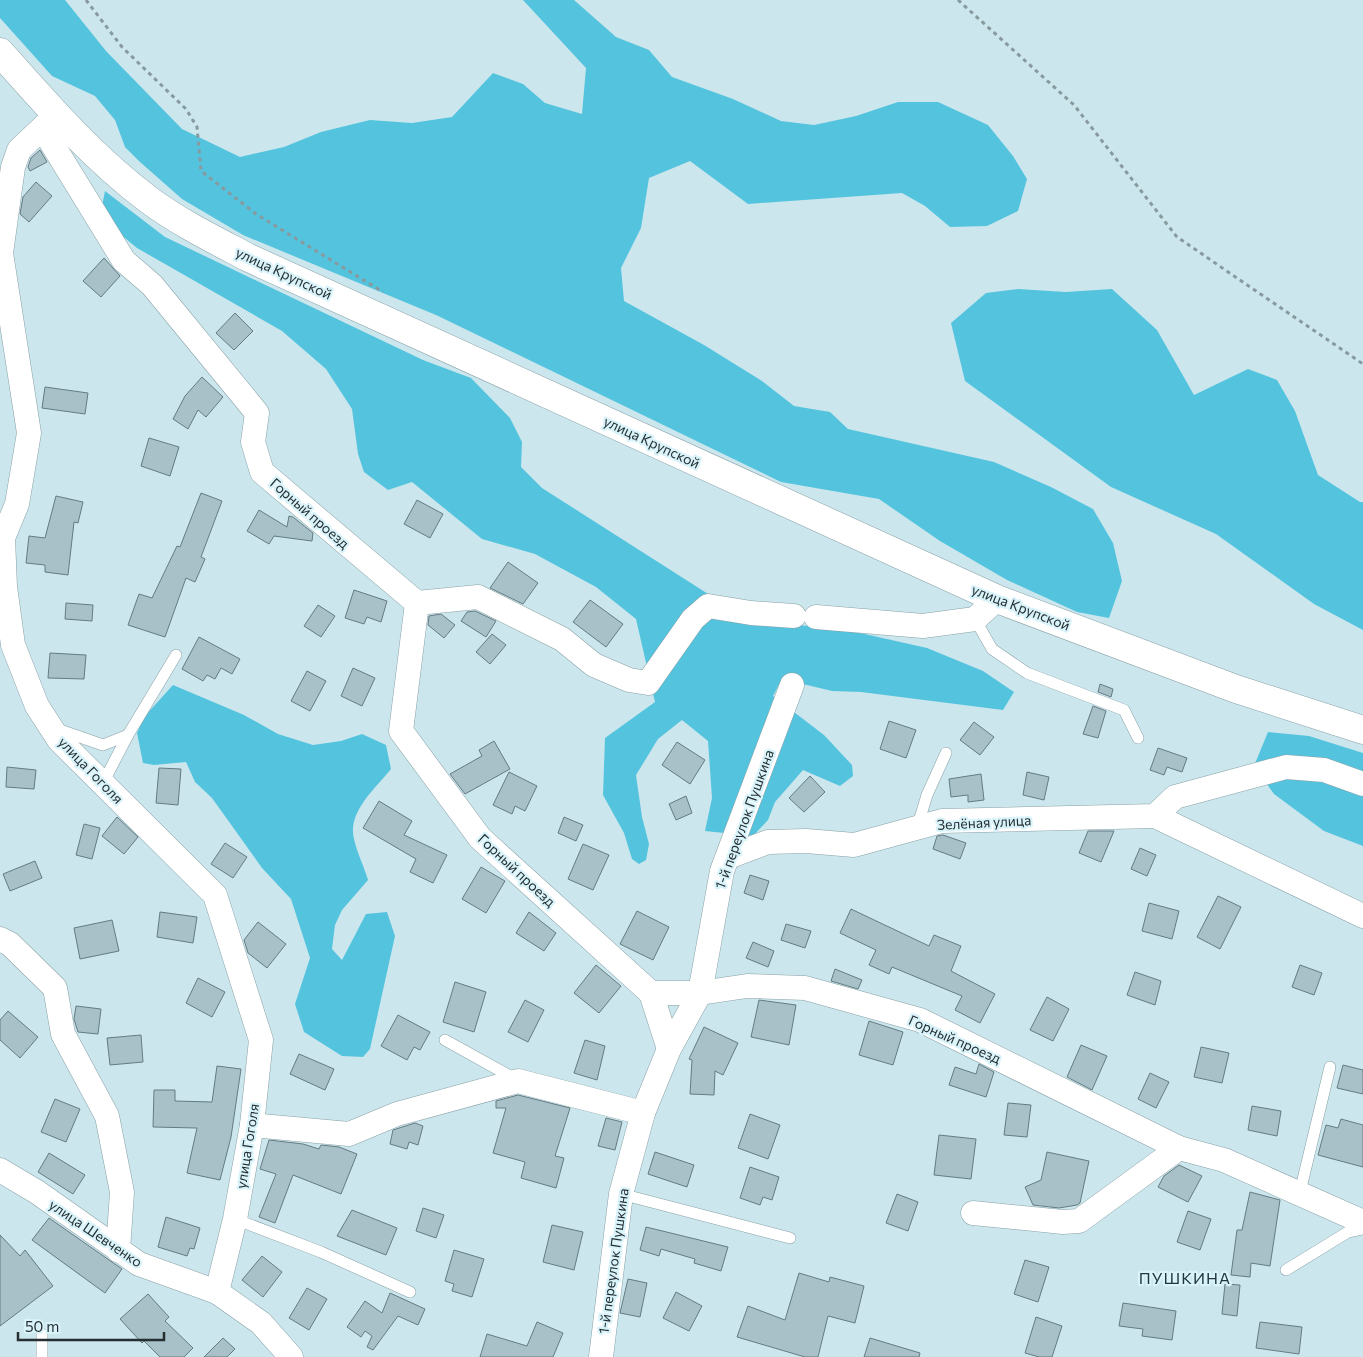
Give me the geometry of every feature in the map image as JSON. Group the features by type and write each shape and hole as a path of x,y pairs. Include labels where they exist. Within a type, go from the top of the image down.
{"street":[{"name":"улица Крупской","path":"0,52 56,115 102,160 150,200 248,258 997,599 1236,689 1363,730"},
{"name":"улица Гоголя","path":"56,115 18,150 13,167 1,253 29,433 17,504 2,538 13,645 38,706 59,740 215,894 261,1040 252,1126 235,1219 217,1292"},
{"name":"Горный проезд","path":"56,115 51,142 124,261 152,285 257,413 253,442 262,472 416,603 402,731 480,838 651,993 700,993 747,986 805,988 920,1020 1179,1148 1224,1160 1300,1192 1363,1222"},
{"path":"416,603 478,597 562,639 594,665 629,680 648,683 693,619 708,606 751,613 923,626 975,619 997,599"},
{"name":"1-й переулок Пушкина","path":"601,1357 620,1194 643,1113 668,1049 700,993 717,896 728,857 792,685"},
{"path":"1155,816 1175,797 1286,767 1324,770 1363,784"},
{"name":"Зелёная улица","path":"728,857 768,842 806,841 854,845 942,821 1155,816 1363,916"},
{"path":"0,939 10,944 55,988 63,1034 107,1116 122,1192 118,1250"},
{"path":"651,993 668,1049"},
{"path":"252,1126 350,1134 397,1114 518,1081 643,1113"},
{"path":"973,1213 1062,1222 1079,1220 1179,1148"},
{"name":"улица Шевченко","path":"0,1170 37,1192 139,1264 217,1292 261,1323 291,1357"}],"lane":[{"path":"975,619 992,649 1027,672 1124,710 1138,738"},
{"path":"103,783 128,735 176,655"},
{"path":"51,727 103,745 128,735"},
{"path":"917,828 927,795 946,753"},
{"path":"445,1040 518,1081"},
{"path":"1300,1192 1330,1067"},
{"path":"620,1194 790,1238"},
{"path":"235,1219 321,1252 410,1292"},
{"path":"1286,1270 1348,1232 1363,1229"},
{"path":"42,1334 42,1357"}],"path":[{"path":"86,0 122,47 186,109 197,127 201,171 256,214 390,296"},
{"path":"958,0 1074,105 1177,237 1363,364"}],"shaded area":[{"path":"0,0 65,0 106,51 182,129 240,157 284,147 321,132 370,120 412,123 452,117 493,73 523,84 545,103 582,114 586,68 523,0 574,0 616,37 649,50 672,77 733,99 781,121 814,125 856,116 898,102 938,102 988,125 1013,156 1027,179 1018,211 987,226 950,227 925,206 902,193 748,204 690,161 649,178 641,228 621,268 624,301 704,345 762,381 794,406 830,412 848,429 994,462 1051,487 1093,509 1113,543 1122,581 1109,618 1077,612 1007,580 940,541 879,499 781,482 436,315 243,235 182,199 140,162 125,147 115,120 95,96 52,76 0,18"},
{"path":"105,191 165,237 423,360 471,378 510,418 522,442 521,467 542,488 752,622 838,628 927,648 983,671 1014,692 1003,710 861,692 832,691 782,679 773,696 824,735 852,765 853,776 840,786 803,770 775,802 768,820 753,836 705,831 712,798 708,741 682,720 658,739 636,775 642,817 649,844 646,860 639,864 632,859 624,833 603,795 605,738 655,702 636,619 596,587 535,554 482,539 412,482 388,490 364,472 358,454 352,409 326,369 282,331 137,248 114,229 101,211"},
{"path":"1018,289 1066,292 1112,289 1157,330 1194,395 1248,369 1277,380 1295,411 1318,475 1360,502 1363,502 1363,630 1314,604 1216,534 1111,487 965,381 951,323 986,293"},
{"path":"173,685 244,715 278,734 313,745 341,741 362,734 386,745 391,769 364,801 355,819 353,829 355,844 368,880 342,910 335,925 332,949 342,960 366,914 387,912 395,936 370,1049 363,1057 342,1056 304,1032 295,1004 310,958 291,899 262,868 212,798 195,782 186,762 154,765 143,763 137,733 144,717"},
{"path":"1268,732 1309,736 1363,753 1363,846 1324,831 1274,794 1254,766"}],"building":[{"path":"40,150 47,162 30,171 28,167 31,158"},
{"path":"36,182 52,196 29,222 20,214 23,197"},
{"path":"104,258 120,276 101,297 83,281"},
{"path":"235,313 253,331 234,350 216,333"},
{"path":"202,377 223,397 206,417 198,410 188,429 173,419 185,396"},
{"path":"45,387 88,393 85,414 42,408"},
{"path":"149,438 179,447 170,476 141,466"},
{"path":"201,493 222,501 201,557 205,559 195,582 186,578 165,637 128,625 139,594 152,598 177,546 180,547"},
{"path":"56,496 83,502 78,523 74,522 68,575 45,572 45,565 26,563 29,536 45,538"},
{"path":"417,500 443,514 430,538 404,524"},
{"path":"259,510 287,527 289,516 293,517 313,533 312,541 274,536 269,544 247,531"},
{"path":"508,562 538,583 523,604 490,588"},
{"path":"354,590 387,601 381,622 367,617 364,624 345,618"},
{"path":"590,600 623,624 606,647 573,622"},
{"path":"66,603 93,605 92,621 65,619"},
{"path":"318,605 335,616 321,637 304,626"},
{"path":"475,611 496,621 486,637 461,621 467,612"},
{"path":"441,614 455,625 444,638 428,625 429,616"},
{"path":"492,634 506,645 490,664 476,652"},
{"path":"199,637 240,659 232,674 221,668 215,679 207,675 203,681 182,669"},
{"path":"50,653 86,655 84,679 48,678"},
{"path":"353,668 375,678 362,706 341,696"},
{"path":"307,671 326,681 310,711 291,701"},
{"path":"1100,684 1113,689 1111,697 1098,692"},
{"path":"1093,706 1106,711 1098,738 1083,734"},
{"path":"889,721 916,730 906,758 880,749"},
{"path":"974,722 994,737 980,755 960,740"},
{"path":"494,741 510,769 465,794 450,774 482,756 479,750"},
{"path":"677,742 705,760 690,784 662,765"},
{"path":"1158,748 1187,758 1182,772 1167,767 1164,775 1150,770"},
{"path":"7,767 36,770 34,789 6,787"},
{"path":"159,768 181,769 178,805 156,803"},
{"path":"509,772 537,786 525,811 515,806 512,814 493,805"},
{"path":"1027,772 1049,777 1044,800 1023,795"},
{"path":"981,774 984,800 968,802 968,795 951,797 949,779"},
{"path":"810,776 825,792 804,812 789,798"},
{"path":"686,796 692,813 676,820 669,804"},
{"path":"379,801 412,821 404,835 447,855 433,883 410,872 416,859 363,828"},
{"path":"117,817 138,837 124,854 102,836"},
{"path":"564,817 583,825 576,841 558,833"},
{"path":"84,824 100,828 92,859 76,855"},
{"path":"1088,831 1114,831 1101,862 1079,853"},
{"path":"943,835 966,843 960,859 933,849 937,836"},
{"path":"225,843 247,857 233,878 211,864"},
{"path":"583,844 609,855 593,890 568,879"},
{"path":"1140,848 1156,855 1147,876 1131,869"},
{"path":"35,861 42,878 10,891 3,874"},
{"path":"481,867 505,881 486,913 462,899"},
{"path":"750,875 769,881 763,900 744,893"},
{"path":"1218,896 1241,907 1220,949 1197,937"},
{"path":"1149,903 1179,911 1172,939 1142,931"},
{"path":"851,909 929,946 934,935 961,946 951,971 995,994 980,1023 955,1010 962,996 892,967 889,974 869,965 876,950 840,933"},
{"path":"637,911 669,927 653,960 620,944"},
{"path":"160,912 197,917 193,943 157,937"},
{"path":"529,912 556,933 544,951 516,933"},
{"path":"112,920 119,951 80,959 74,928"},
{"path":"258,922 286,944 267,968 248,953 244,940"},
{"path":"786,924 811,931 805,948 781,940"},
{"path":"753,942 774,951 768,967 746,958"},
{"path":"596,965 621,986 599,1013 574,993"},
{"path":"1300,965 1322,973 1314,995 1292,987"},
{"path":"835,969 862,980 858,989 831,981"},
{"path":"1135,972 1161,981 1155,1005 1127,995"},
{"path":"198,978 225,992 212,1017 186,1003"},
{"path":"455,982 486,992 474,1032 443,1022"},
{"path":"1047,997 1069,1009 1053,1041 1030,1030"},
{"path":"525,1000 544,1010 528,1042 508,1032"},
{"path":"759,1000 796,1005 789,1045 751,1037"},
{"path":"76,1006 101,1009 98,1034 78,1032 74,1019"},
{"path":"8,1011 38,1037 20,1058 0,1040 0,1020"},
{"path":"398,1015 430,1032 420,1050 414,1047 407,1060 381,1046"},
{"path":"869,1021 903,1032 893,1065 859,1055"},
{"path":"704,1027 738,1043 723,1075 715,1071 714,1095 690,1094 692,1060 689,1059"},
{"path":"141,1035 143,1062 110,1065 107,1038"},
{"path":"585,1040 605,1046 597,1080 574,1073"},
{"path":"1081,1045 1107,1056 1092,1090 1067,1077"},
{"path":"1201,1047 1229,1053 1222,1083 1194,1077"},
{"path":"299,1054 334,1069 325,1090 290,1074"},
{"path":"979,1064 994,1072 986,1097 949,1085 955,1067 976,1074"},
{"path":"1343,1065 1363,1070 1363,1094 1337,1088"},
{"path":"217,1066 241,1069 231,1137 220,1180 187,1173 197,1128 153,1127 154,1090 175,1090 175,1101 212,1102"},
{"path":"1150,1073 1169,1082 1156,1108 1138,1099"},
{"path":"518,1095 570,1108 555,1156 564,1158 556,1188 521,1178 525,1162 493,1153 506,1108 496,1108 496,1101"},
{"path":"55,1099 80,1109 66,1142 41,1132"},
{"path":"1008,1103 1031,1105 1027,1137 1004,1135"},
{"path":"1252,1106 1281,1111 1277,1136 1248,1130"},
{"path":"750,1114 780,1125 768,1159 738,1148"},
{"path":"606,1118 622,1122 615,1150 598,1146"},
{"path":"1341,1119 1363,1125 1363,1167 1318,1155 1326,1125 1338,1128"},
{"path":"415,1123 423,1126 418,1145 409,1142 407,1149 390,1144 393,1130"},
{"path":"939,1135 976,1139 971,1179 934,1175"},
{"path":"269,1140 303,1144 319,1149 321,1145 339,1147 357,1154 341,1194 293,1175 275,1223 259,1217 276,1174 260,1169"},
{"path":"655,1152 694,1165 687,1187 648,1174"},
{"path":"1047,1152 1089,1161 1080,1203 1077,1205 1059,1208 1033,1205 1025,1187 1041,1180"},
{"path":"49,1153 85,1175 73,1194 38,1172"},
{"path":"1179,1165 1202,1176 1188,1202 1158,1187 1164,1176"},
{"path":"750,1167 779,1177 772,1200 763,1197 760,1205 740,1198"},
{"path":"1250,1192 1280,1200 1270,1266 1251,1263 1250,1277 1231,1275 1237,1230 1242,1230"},
{"path":"897,1194 918,1202 908,1231 886,1223"},
{"path":"423,1208 444,1215 436,1238 416,1231"},
{"path":"352,1210 397,1228 386,1255 337,1236"},
{"path":"1188,1211 1211,1219 1200,1250 1177,1242"},
{"path":"166,1217 200,1228 194,1249 190,1248 187,1256 158,1247"},
{"path":"49,1218 122,1269 105,1293 32,1240"},
{"path":"552,1225 583,1232 574,1270 543,1262"},
{"path":"646,1227 728,1247 721,1271 694,1263 695,1259 661,1249 659,1256 640,1250"},
{"path":"0,1235 20,1256 25,1250 53,1286 0,1326"},
{"path":"454,1250 484,1259 472,1297 452,1291 454,1284 445,1281"},
{"path":"262,1256 282,1272 263,1297 242,1280"},
{"path":"1025,1260 1049,1267 1038,1302 1014,1294"},
{"path":"799,1273 829,1282 830,1277 864,1286 855,1323 828,1316 818,1357 805,1357 737,1337 748,1306 785,1320"},
{"path":"628,1279 647,1283 640,1317 620,1313"},
{"path":"1225,1284 1240,1285 1237,1316 1222,1314"},
{"path":"307,1288 327,1299 309,1330 289,1318"},
{"path":"676,1292 702,1306 689,1331 663,1318"},
{"path":"390,1293 425,1309 418,1325 398,1316 373,1350 367,1347 372,1336 365,1331 361,1337 347,1327 365,1301 382,1313"},
{"path":"148,1294 169,1317 165,1321 193,1348 184,1357 160,1357 144,1341 142,1343 120,1319"},
{"path":"1123,1303 1176,1311 1172,1340 1142,1336 1143,1329 1119,1326"},
{"path":"1036,1317 1062,1326 1052,1357 1039,1357 1025,1353"},
{"path":"537,1322 563,1333 553,1357 480,1357 487,1334 527,1346"},
{"path":"1260,1322 1302,1327 1299,1354 1256,1348"},
{"path":"223,1338 235,1349 227,1357 204,1357"},
{"path":"870,1338 920,1353 919,1357 864,1357"}],"district":[{"name":"ПУШКИНА","path":"1185,1277"}]}
